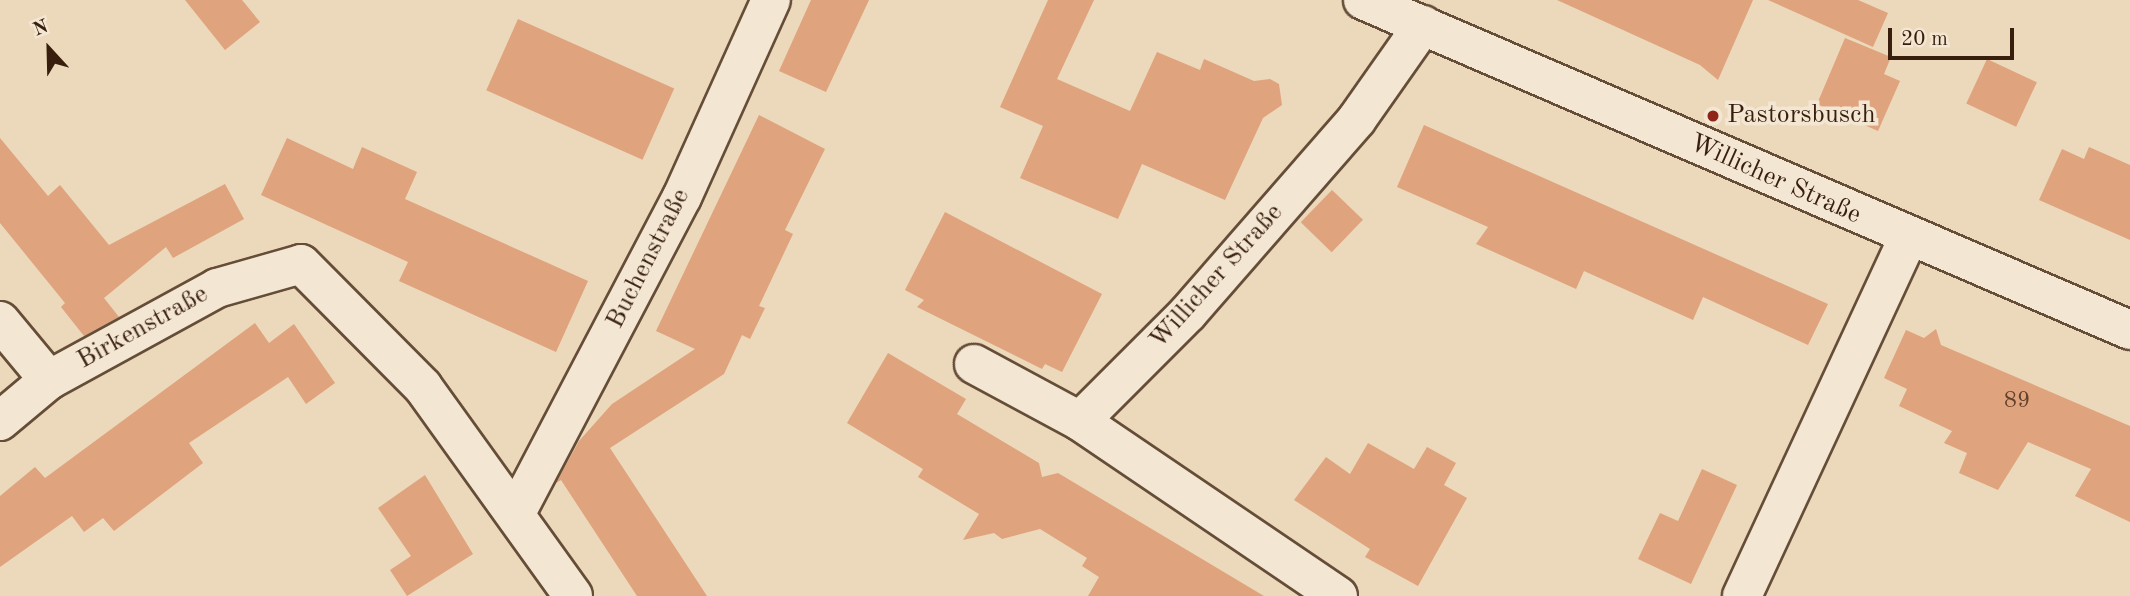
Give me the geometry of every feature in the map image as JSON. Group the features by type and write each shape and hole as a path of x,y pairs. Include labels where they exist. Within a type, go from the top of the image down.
{"street":[{"name":"Buchenstraße","path":"516,513 682,197 771,0"},
{"name":"Willicher Straße","path":"1363,0 1908,238 2130,330"},
{"name":"Willicher Straße","path":"1080,421 1188,313 1339,140 1423,25"},
{"path":"1742,596 1908,238"},
{"name":"Birkenstraße","path":"0,421 49,380 217,288 301,264 423,387 516,513"},
{"path":"0,321 49,380"},
{"path":"974,364 1080,421 1338,596"},
{"path":"516,513 573,596"}],"building":[{"path":"185,0 242,0 260,22 225,50"},
{"path":"811,0 869,0 826,92 779,71"},
{"path":"1048,0 1094,0 1057,79 1130,111 1157,52 1200,70 1204,59 1254,81 1270,79 1279,84 1282,105 1263,118 1225,200 1142,164 1118,219 1020,178 1043,126 1000,107"},
{"path":"1557,0 1753,0 1718,80 1700,65"},
{"path":"1768,0 1858,0 1888,13 1873,47"},
{"path":"518,19 674,89 642,160 486,90"},
{"path":"1845,38 1891,57 1884,74 1900,81 1878,131 1817,104"},
{"path":"1987,59 2037,82 2016,127 1966,103"},
{"path":"759,115 825,149 785,230 793,234 759,306 765,308 750,339 742,335 724,374 610,448 707,596 637,596 561,480 556,483 579,441 612,404 695,349 656,331"},
{"path":"1424,125 1828,304 1808,345 1703,297 1693,320 1584,271 1576,289 1476,244 1488,227 1397,187"},
{"path":"0,138 48,196 60,185 109,245 225,184 244,219 173,258 166,247 104,298 119,317 84,336 61,307 65,303 0,223"},
{"path":"287,138 353,169 362,147 417,172 405,199 588,281 556,352 399,281 408,262 261,195"},
{"path":"2089,147 2130,165 2130,240 2039,200 2062,149 2084,159"},
{"path":"1332,190 1363,220 1332,252 1301,222"},
{"path":"945,212 1102,294 1062,372 1045,364 1042,369 917,307 924,300 905,290"},
{"path":"255,323 269,343 294,324 335,383 306,404 288,377 189,443 203,463 114,531 103,518 84,532 72,516 0,567 0,496 35,467 45,478"},
{"path":"1936,329 1941,345 2130,426 2130,522 2075,496 2091,469 2028,442 1998,490 1959,473 1967,453 1944,443 1952,431 1899,406 1907,389 1884,378 1906,330 1924,338"},
{"path":"888,353 966,399 957,414 1039,463 1042,477 1058,473 1264,596 1088,596 1099,577 1082,566 1087,558 1040,529 1002,539 994,533 963,540 979,514 918,477 923,469 847,423"},
{"path":"1368,443 1414,469 1427,447 1456,463 1444,485 1467,498 1418,586 1365,557 1370,549 1294,500 1326,457 1350,474"},
{"path":"1702,469 1737,485 1691,584 1638,559 1660,513 1678,521"},
{"path":"425,475 473,554 407,596 390,570 411,556 378,508"}],"place":[{"name":"Pastorsbusch","path":"1713,116"}]}
